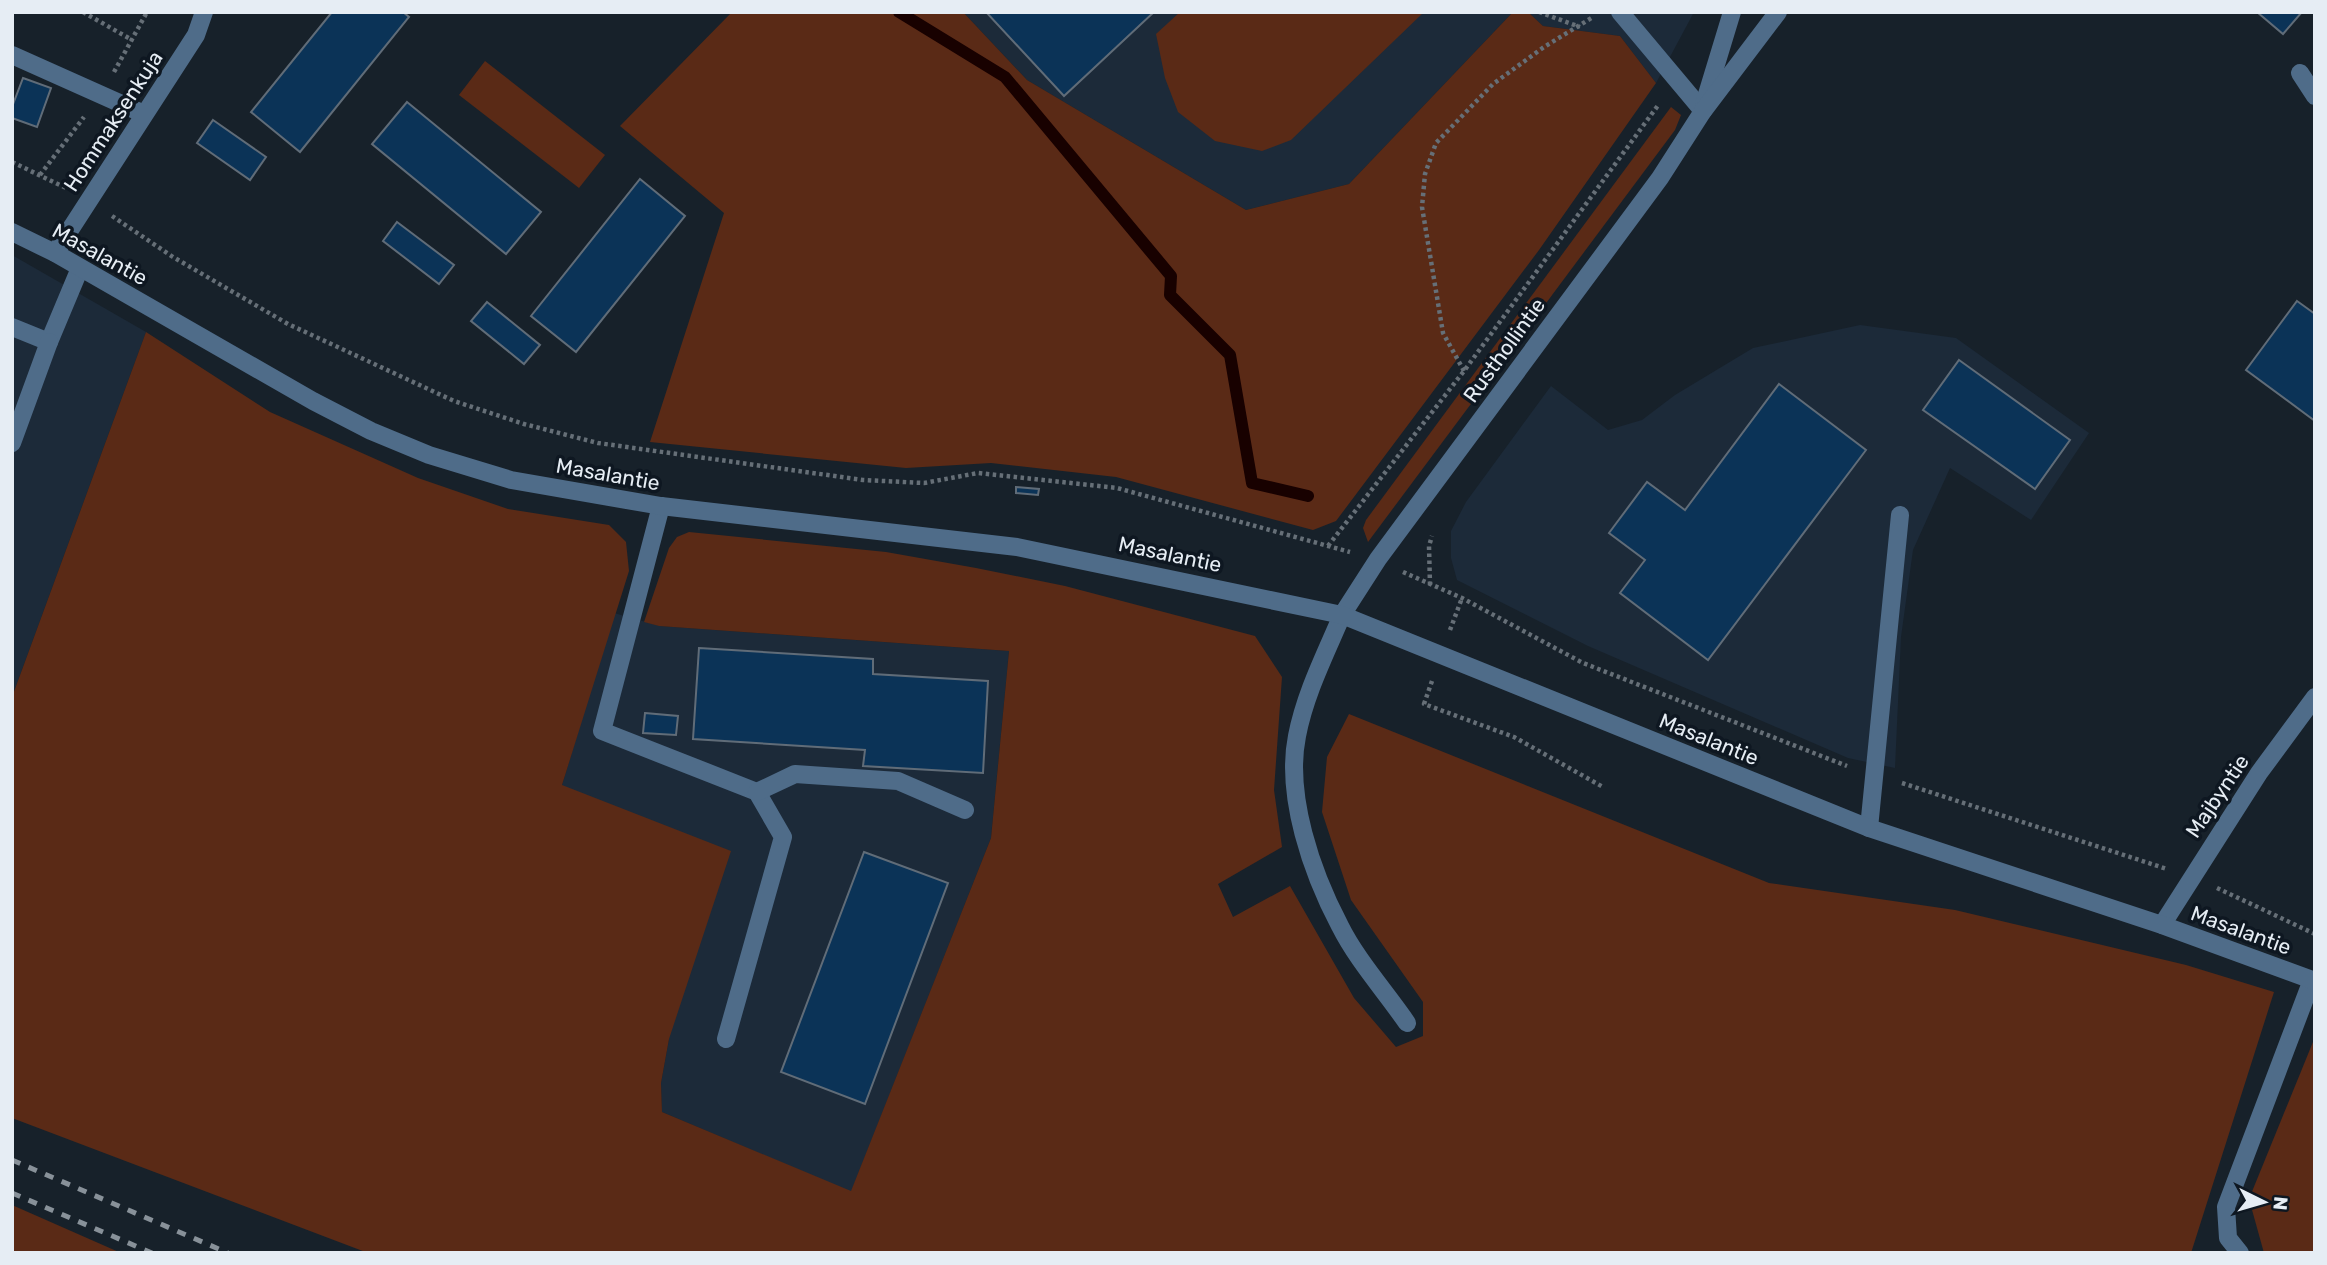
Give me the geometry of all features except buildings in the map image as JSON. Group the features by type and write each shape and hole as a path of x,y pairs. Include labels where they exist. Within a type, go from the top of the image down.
{"street":[{"name":"Hommaksenkuja","path":"55,253 195,35 204,12"},
{"path":"1620,12 1703,111"},
{"name":"Rusthollintie","path":"1703,111 1732,12"},
{"name":"Rusthollintie","path":"1407,1023 1340,928 1311,861 1296,793 1296,738 1311,687 1342,615 1378,559 1660,178 1703,111 1778,12"},
{"path":"12,55 144,114"},
{"path":"2300,73 2315,96"},
{"name":"Masalantie","path":"12,232 55,253 313,401 371,431 429,456 511,480 661,506 1017,547 1342,615 1870,828 2162,925 2314,981"},
{"path":"12,443 80,268"},
{"path":"12,327 49,342"},
{"path":"661,506 602,731 757,792 783,837 726,1039"},
{"path":"1870,828 1900,515"},
{"name":"Majbyntie","path":"2162,925 2259,773 2315,697"},
{"path":"757,792 795,774 898,781 965,810"},
{"path":"2240,1253 2228,1238 2226,1207 2314,981"}],"path":[{"path":"83,12 132,40"},
{"path":"1539,12 1580,27"},
{"path":"1464,371 1443,333 1422,207 1424,174 1436,143 1493,84 1599,12"},
{"path":"1328,546 1464,371 1677,78"},
{"path":"12,162 56,183"},
{"path":"116,219 173,257 288,324 454,401 524,424 598,443 863,480 924,483 978,473 1117,488 1350,552"},
{"path":"1430,585 1462,598 1583,663 1821,757 2165,868"},
{"path":"1462,598 1424,704 1514,737 1603,787"},
{"path":"2227,893 2315,933"}],"shaded area":[{"path":"732,12 963,12 1027,80 1246,210 1349,184 1513,12 1528,12 1543,26 1620,36 1656,83 1539,250 1336,521 1313,530 1116,477 991,463 906,468 650,442 724,213 620,126"},
{"path":"963,12 1513,12 1349,184 1246,210 1027,80"},
{"path":"1180,12 1424,12 1291,140 1262,151 1215,141 1178,112 1165,78 1156,34"},
{"path":"1528,12 1694,12 1656,83 1620,36 1543,26"},
{"path":"485,61 605,155 579,188 459,95"},
{"path":"1671,107 1681,115 1675,130 1368,542 1363,528 1366,520"},
{"path":"12,255 146,332 12,697"},
{"path":"1860,325 1956,338 2089,433 2031,520 1950,468 1913,550 1901,637 1895,768 1848,758 1588,646 1457,580 1451,558 1451,531 1466,502 1551,386 1608,430 1642,420 1675,395 1753,348"},
{"path":"146,332 270,412 418,478 508,509 609,525 626,542 629,571 562,785 731,851 669,1039 661,1083 662,1112 851,1191 991,838 1009,651 659,626 644,622 669,548 677,537 689,532 886,552 976,568 1065,586 1255,636 1282,677 1274,790 1282,847 1218,884 1233,917 1290,886 1354,998 1396,1047 1423,1036 1423,1002 1351,900 1322,812 1327,757 1349,714 1769,883 1955,910 2186,965 2274,992 2191,1253 368,1253 12,1118 12,697"},
{"path":"614,613 660,626 1009,651 991,838 851,1192 662,1112 661,1083 669,1039 562,785"},
{"path":"2315,1037 2315,1253 2264,1253 2249,1199"},
{"path":"12,1205 121,1253 12,1253"}],"waterway":[{"path":"899,12 1005,77 1171,276 1170,295 1230,355 1252,483 1308,496"}],"railway":[{"path":"12,1160 228,1253"},
{"path":"12,1193 152,1253"}]}
